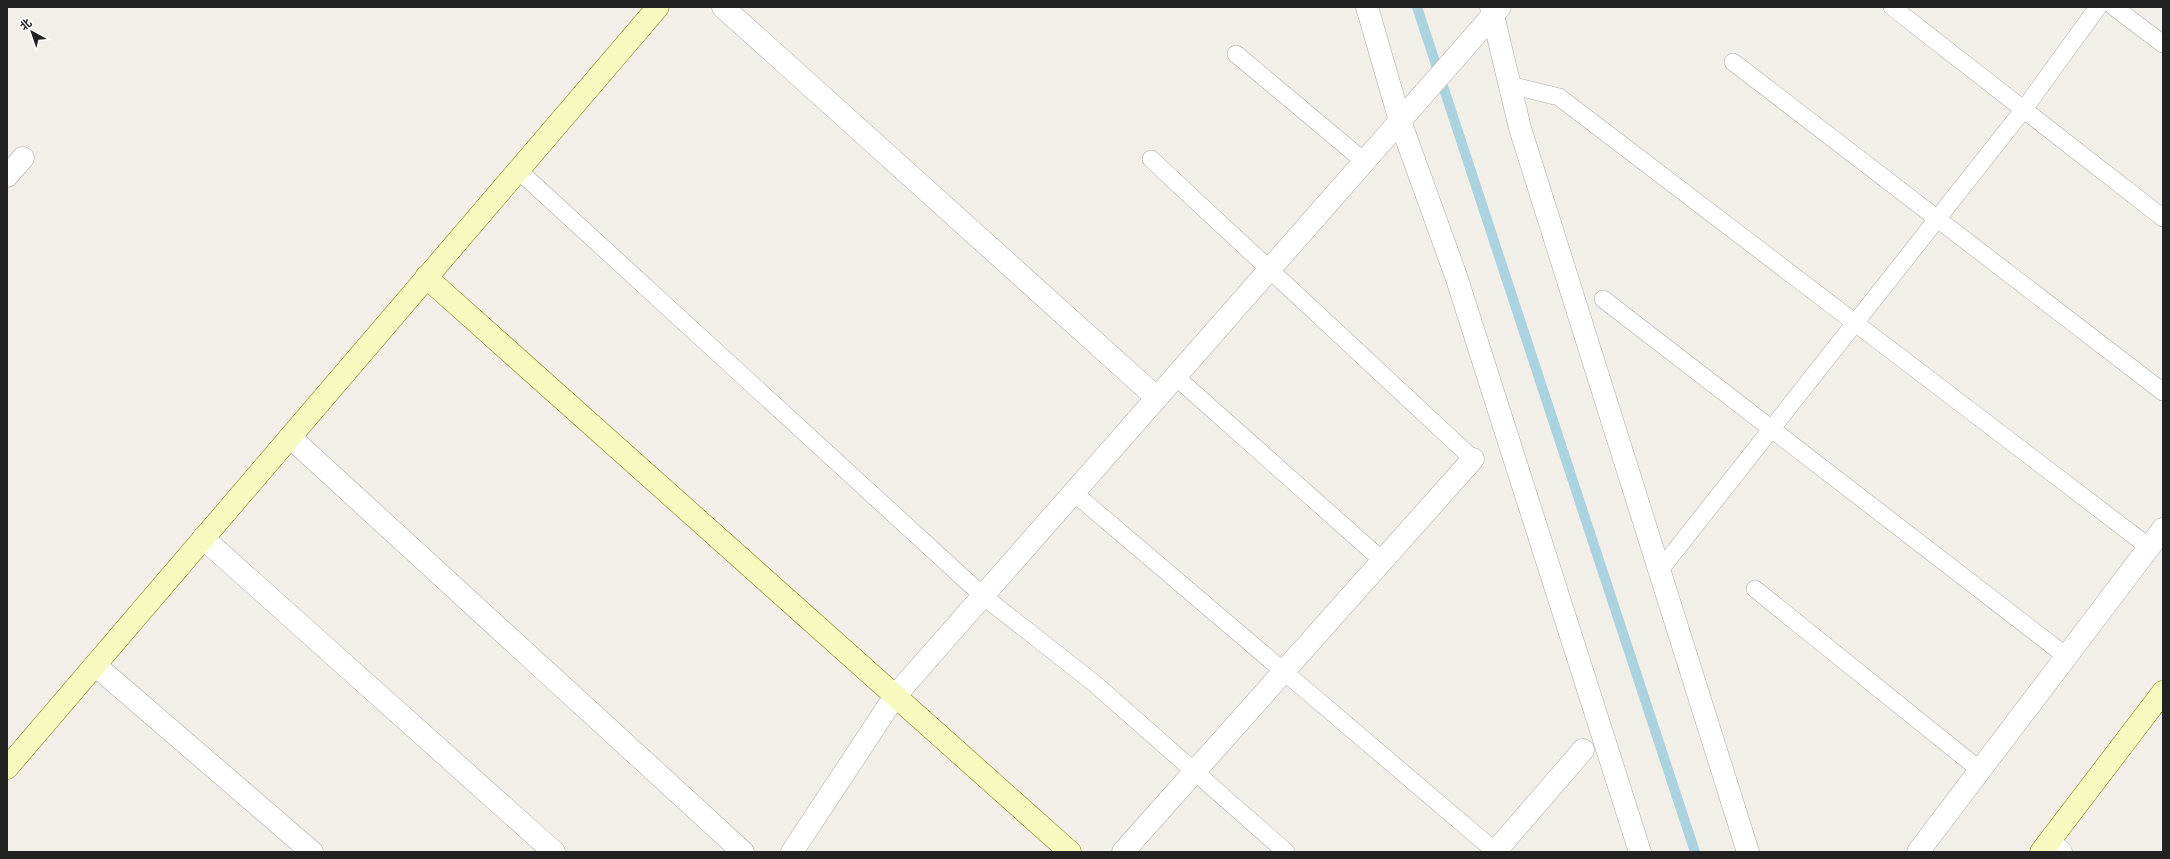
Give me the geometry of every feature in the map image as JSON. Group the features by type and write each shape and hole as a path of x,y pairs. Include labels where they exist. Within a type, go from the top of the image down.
{"street":[{"path":"7,768 658,7"},
{"path":"723,7 1157,398"},
{"path":"1367,7 1456,276 1640,852"},
{"path":"792,852 895,696 1365,162 1475,36 1495,9"},
{"path":"1495,9 1510,85 1523,135 1748,852"},
{"path":"7,176 23,158"},
{"path":"426,277 1070,852"},
{"path":"290,437 743,852"},
{"path":"1123,852 1473,459"},
{"path":"1918,852 2163,529"},
{"path":"203,538 554,852"},
{"path":"94,665 312,852"},
{"path":"2050,849 2163,692"},
{"path":"1495,852 1583,750"}],"lane":[{"path":"1892,7 2163,218"},
{"path":"1660,570 2024,109 2098,7"},
{"path":"2114,7 2163,44"},
{"path":"1236,54 1365,162"},
{"path":"1733,62 2163,392"},
{"path":"1510,85 1559,97 2149,547"},
{"path":"1151,159 1473,459"},
{"path":"518,170 983,596 1095,684 1286,852"},
{"path":"1603,299 2066,656"},
{"path":"1176,377 1383,561"},
{"path":"1074,493 1495,852"},
{"path":"1755,590 1980,770"}],"waterway":[{"path":"1417,7 1695,852"}]}
